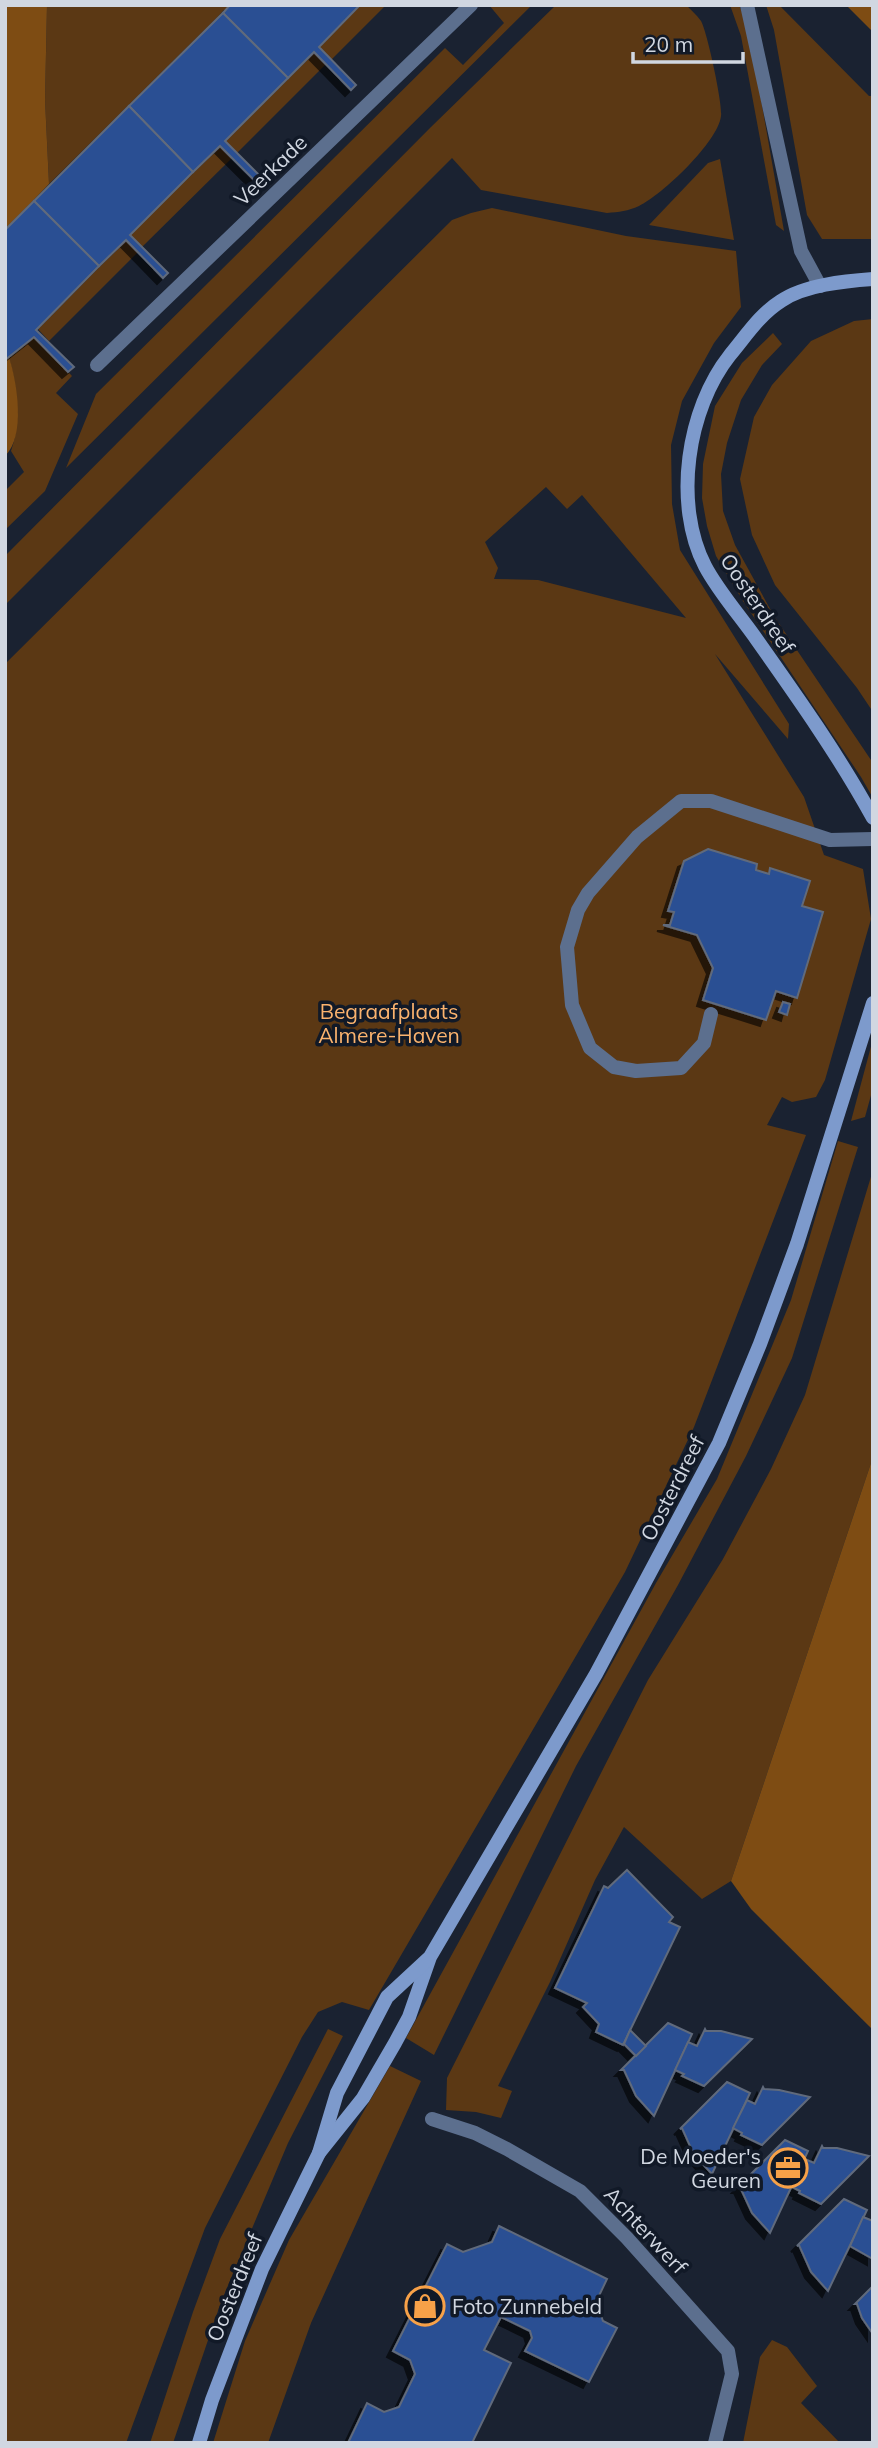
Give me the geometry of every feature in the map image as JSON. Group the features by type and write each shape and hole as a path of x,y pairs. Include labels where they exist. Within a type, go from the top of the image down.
{"main road":[{"name":"Oosterdreef","path":"873,279 839,281 820,286 782,300 759,319 717,372 700,412 688,470 688,499 693,528 705,566 798,699 873,818"},
{"name":"Oosterdreef","path":"319,2153 363,2098 395,2043 409,2017 430,1957 596,1674 719,1443 797,1244 873,1003"},
{"name":"Oosterdreef","path":"199,2443 212,2400 262,2269 319,2153 337,2093 387,1997 430,1957"}],"street":[{"name":"Veerkade","path":"97,365 471,5"},
{"path":"747,5 801,251 820,286"},
{"path":"711,1014 705,1043 681,1068 636,1071 614,1067 590,1048 572,1005 567,947 578,910 588,893 637,836 681,801 711,801 830,840 873,839"},
{"name":"Achterwerf","path":"432,2119 475,2133 580,2191 627,2238 728,2351 732,2374 715,2443"}],"green space":[{"path":"47,5 230,5 49,184 45,100"},
{"path":"361,5 386,5 331,60 319,47"},
{"path":"489,5 532,5 66,468 96,394 445,48 463,65 504,23"},
{"path":"556,5 686,5 699,19 704,28 714,68 721,116 718,127 688,167 639,206 607,213 481,190 452,158 5,605 5,556 431,127"},
{"path":"730,5 739,5 743,14 756,71 784,231 776,225 741,36"},
{"path":"766,5 779,5 869,96 873,96 873,239 822,239 807,215 774,30"},
{"path":"315,52 326,64 237,153 225,141"},
{"path":"220,146 232,158 142,247 130,235"},
{"path":"720,159 734,240 649,225 708,163"},
{"name":"Begraafplaats Almere-Haven","path":"492,208 626,236 736,251 741,307 714,343 682,401 671,445 672,504 680,550 789,724 788,739 715,654 804,797 824,855 863,869 871,919 825,1080 816,1097 792,1102 782,1097 767,1125 806,1135 694,1427 625,1572 369,2010 342,2002 318,2012 302,2037 205,2228 126,2443 5,2443 5,664 452,220","holes":["546,487 567,509 582,495 686,618 538,580 494,579 498,568 485,542"]},
{"path":"126,240 138,252 49,341 38,329"},
{"path":"873,319 873,712 775,585 752,535 740,479 754,417 772,385 811,341 854,321"},
{"path":"773,333 782,344 762,365 741,400 727,443 721,474 723,511 735,545 774,616 873,763 873,798 743,601 716,556 707,526 702,498 703,464 715,406 742,363"},
{"path":"33,334 72,376 56,393 78,414 45,491 5,530 5,491 24,472 11,451 17,404 9,357"},
{"path":"873,1039 873,1088 865,1117 851,1121"},
{"path":"838,1141 858,1147 792,1358 746,1456 678,1585 576,1766 434,2055 406,2038 656,1583 717,1479 791,1300"},
{"path":"873,1170 873,1457 731,1881 702,1899 624,1827 595,1880 550,1982 498,2086 512,2091 501,2118 476,2112 446,2110 447,2078 648,1680 723,1559 771,1469 805,1395"},
{"path":"328,2029 343,2036 288,2143 221,2302 173,2443 150,2443 220,2239"},
{"path":"390,2066 421,2081 311,2323 268,2443 213,2443 245,2341 289,2240"},
{"path":"772,2340 787,2347 817,2386 801,2403 840,2443 743,2443 760,2357"}],"shaded area":[{"path":"5,5 47,5 45,100 49,184 5,230"},
{"path":"846,5 873,5 873,32"},
{"path":"9,357 17,394 18,422 12,447 5,456 5,360"},
{"path":"873,1457 873,2030 751,1909 731,1881"}],"building":[{"path":"230,5 360,5 319,47 356,85 351,90 314,52 288,78 223,13"},
{"path":"223,13 288,78 225,141 263,179 257,183 220,146 193,172 129,106"},
{"path":"129,106 193,172 130,235 168,273 163,278 126,240 99,266 34,201"},
{"path":"34,201 99,266 36,330 74,367 68,372 34,337 5,360 5,230"},
{"path":"708,849 757,864 756,870 769,874 770,868 810,881 802,906 823,912 797,998 776,991 766,1020 703,1000 713,968 697,935 663,925 670,925 674,912 668,911 684,861"},
{"path":"783,1002 790,1004 787,1015 779,1012"},
{"path":"627,1870 673,1917 669,1922 680,1927 623,2045 596,2032 599,2024 583,2007 587,2003 555,1988 604,1886 608,1888"},
{"path":"668,2023 692,2034 654,2116 636,2096 624,2070 621,2070"},
{"path":"705,2029 752,2039 704,2086 675,2070 688,2042 697,2046"},
{"path":"630,2030 646,2046 636,2056 624,2044"},
{"path":"727,2082 750,2093 712,2174 694,2155 682,2128 680,2129"},
{"path":"763,2087 810,2097 762,2145 733,2128 747,2100 755,2104"},
{"path":"785,2140 808,2151 770,2233 752,2213 738,2187"},
{"path":"822,2146 869,2156 821,2204 792,2187 805,2159 814,2163"},
{"path":"844,2199 867,2210 828,2291 811,2272 799,2245 797,2246"},
{"path":"863,2217 873,2221 873,2259 850,2246"},
{"path":"499,2226 607,2279 596,2302 603,2321 617,2328 589,2382 525,2351 532,2338 530,2331 501,2317 484,2350 511,2363 472,2443 348,2443 367,2403 384,2412 399,2407 415,2374 410,2360 393,2351 447,2244 463,2252 492,2242"},
{"path":"873,2286 873,2334 855,2304"}],"place":[{"name":"De Moeder's Geuren","path":"788,2168"},
{"name":"Foto Zunnebeld","path":"425,2306"}]}
